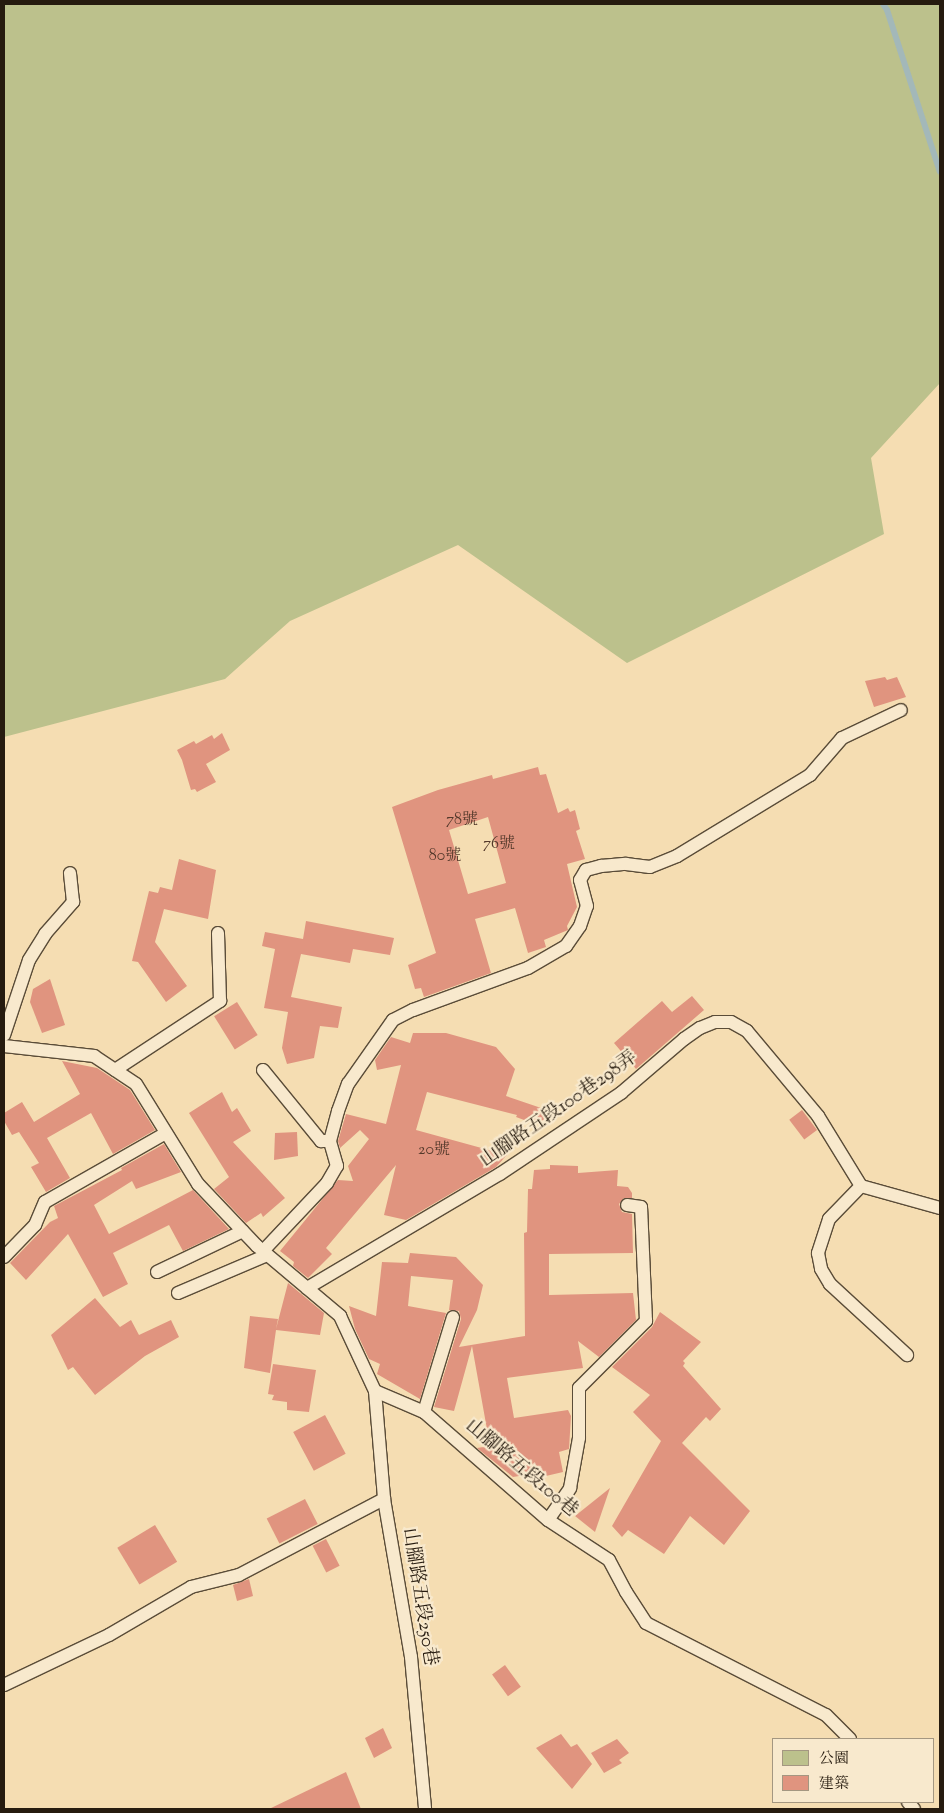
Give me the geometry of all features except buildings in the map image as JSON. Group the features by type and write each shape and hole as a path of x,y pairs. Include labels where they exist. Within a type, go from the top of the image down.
{"lane":[{"path":"178,1293 265,1253 327,1184 337,1166 330,1141 348,1084 393,1020 413,1010 528,968 566,946 580,926 587,906 580,880 586,870 601,866 626,864 650,867 676,856 810,775 842,738 901,710"},
{"path":"4,1035 28,960 45,934 73,902 70,873"},
{"path":"115,1070 220,1001 218,932"},
{"name":"山腳路五段100巷298弄","path":"307,1288 500,1174 621,1093 684,1039 700,1028 715,1022 731,1022 747,1031 818,1116 861,1186"},
{"path":"4,1046 94,1056 136,1084 198,1184 265,1253 340,1316 375,1391"},
{"path":"264,1070 321,1141 330,1141"},
{"path":"4,1257 35,1225 46,1202 166,1132"},
{"path":"907,1355 830,1284 821,1269 818,1254 829,1219 861,1186 940,1208"},
{"path":"548,1520 570,1488 579,1438 579,1388 646,1321 641,1207 627,1205"},
{"path":"157,1272 243,1231"},
{"path":"424,1412 453,1317"},
{"name":"山腳路五段100巷","path":"375,1391 424,1412 548,1520 609,1560 646,1623 826,1715 849,1738"},
{"name":"山腳路五段250巷","path":"375,1391 384,1499 410,1657 425,1809"},
{"path":"4,1685 109,1635 191,1587 240,1575 384,1499"}],"green space":[{"path":"4,4 940,4 940,383 871,458 884,534 627,663 458,545 290,621 225,679 4,737"}],"waterway":[{"path":"883,4 887,10 940,172"}]}
